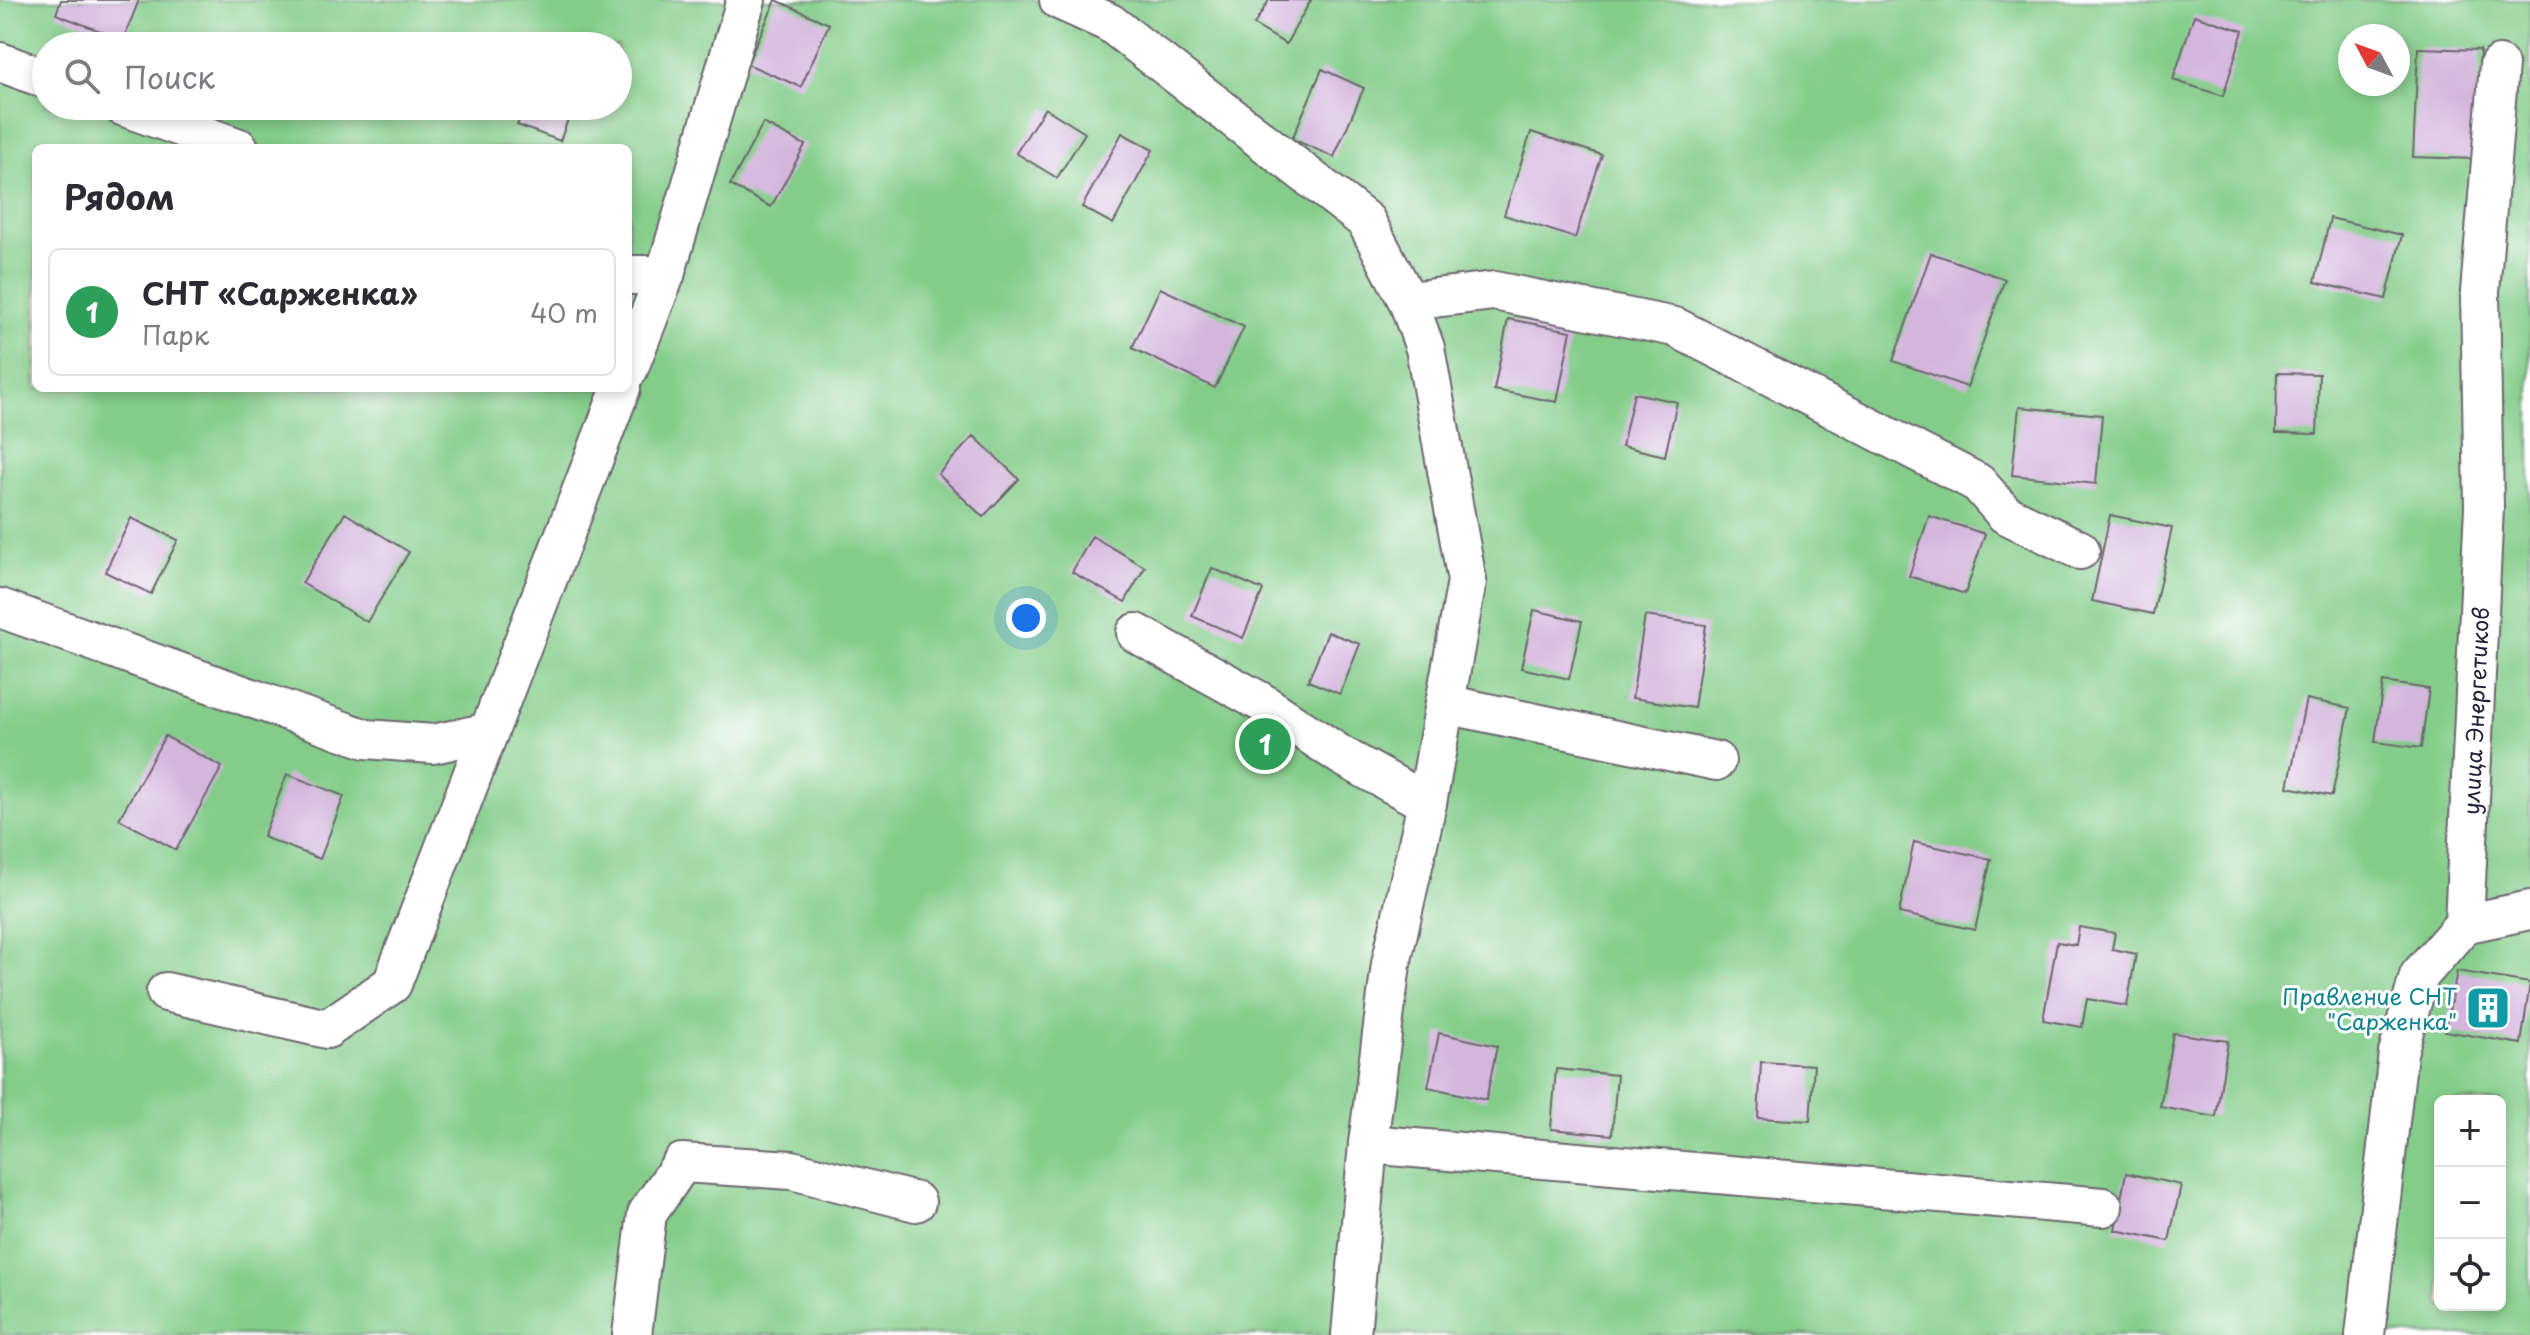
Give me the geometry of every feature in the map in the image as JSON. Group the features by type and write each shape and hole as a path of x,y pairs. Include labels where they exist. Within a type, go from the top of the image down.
{"street":[{"path":"632,349 646,275 746,0"},
{"path":"1059,0 1110,23 1366,221 1408,301 1425,348 1467,581 1427,803 1391,964 1368,1144 1351,1335"},
{"path":"0,62 32,74"},
{"name":"улица Энергетиков","path":"2464,924 2484,507 2480,292 2499,65"},
{"path":"161,120 228,144"},
{"path":"1408,301 1494,291 1675,327 1978,483 2005,514 2080,550"},
{"path":"166,992 327,1029 392,984 619,392"},
{"path":"0,608 366,739 433,744 489,732"},
{"path":"1136,633 1261,702 1342,756 1427,803"},
{"path":"1445,704 1716,761"},
{"path":"2365,1335 2398,1053 2419,976 2464,924 2530,910"},
{"path":"1368,1144 2103,1207"},
{"path":"632,1335 647,1214 682,1163 792,1170 916,1202"}],"green space":[{"path":"0,0 2530,0 2530,1335 0,1335"}],"building":[{"path":"61,0 139,0 126,32 102,32 56,14"},
{"path":"776,0 829,24 801,87 747,64"},
{"path":"1269,0 1311,0 1286,44 1254,25"},
{"path":"2194,15 2243,31 2223,96 2173,80"},
{"path":"2418,48 2480,50 2475,159 2413,157"},
{"path":"1322,69 1364,88 1334,157 1292,139"},
{"path":"1045,108 1085,133 1057,178 1016,153"},
{"path":"519,120 568,120 560,141 517,125"},
{"path":"763,123 805,145 771,207 730,185"},
{"path":"1531,132 1602,155 1575,238 1504,215"},
{"path":"1122,133 1153,150 1113,224 1082,207"},
{"path":"2330,218 2402,235 2386,299 2315,282"},
{"path":"1931,253 2005,279 1967,387 1893,361"},
{"path":"1160,288 1244,327 1215,388 1132,348"},
{"path":"1508,319 1571,331 1557,402 1494,390"},
{"path":"2277,373 2319,374 2317,434 2276,433"},
{"path":"1634,393 1677,402 1665,456 1622,446"},
{"path":"2019,407 2102,415 2096,484 2012,475"},
{"path":"974,436 1019,479 983,517 938,474"},
{"path":"345,513 409,552 367,622 302,583"},
{"path":"2110,515 2172,528 2153,614 2092,601"},
{"path":"1929,516 1985,534 1965,594 1909,576"},
{"path":"131,518 178,540 151,594 105,572"},
{"path":"1092,536 1145,567 1125,602 1072,572"},
{"path":"1212,568 1263,590 1243,638 1192,616"},
{"path":"1534,610 1582,621 1569,679 1521,668"},
{"path":"1645,616 1706,625 1694,708 1632,698"},
{"path":"1328,632 1360,644 1340,694 1308,681"},
{"path":"2383,682 2429,689 2421,748 2375,742"},
{"path":"2306,699 2350,708 2332,796 2288,787"},
{"path":"165,736 222,767 176,850 119,819"},
{"path":"287,774 344,796 320,859 263,837"},
{"path":"1914,842 1991,859 1975,930 1899,913"},
{"path":"2079,927 2115,933 2112,949 2136,954 2127,1006 2087,999 2082,1027 2043,1020 2057,942 2076,945"},
{"name":"Правление СНТ \"Сарженка\"","path":"2457,971 2530,983 2521,1044 2445,1031"},
{"path":"1439,1033 1497,1046 1486,1100 1428,1087"},
{"path":"2173,1033 2228,1041 2216,1117 2160,1107"},
{"path":"1761,1062 1814,1065 1810,1121 1758,1118"},
{"path":"1556,1069 1617,1075 1612,1135 1551,1129"},
{"path":"2126,1173 2181,1185 2169,1241 2115,1230"}],"place":[{"name":"СНТ «Сарженка»","path":"1265,744"},
{"name":"Правление СНТ \"Сарженка\"","path":"2488,1008"}]}
